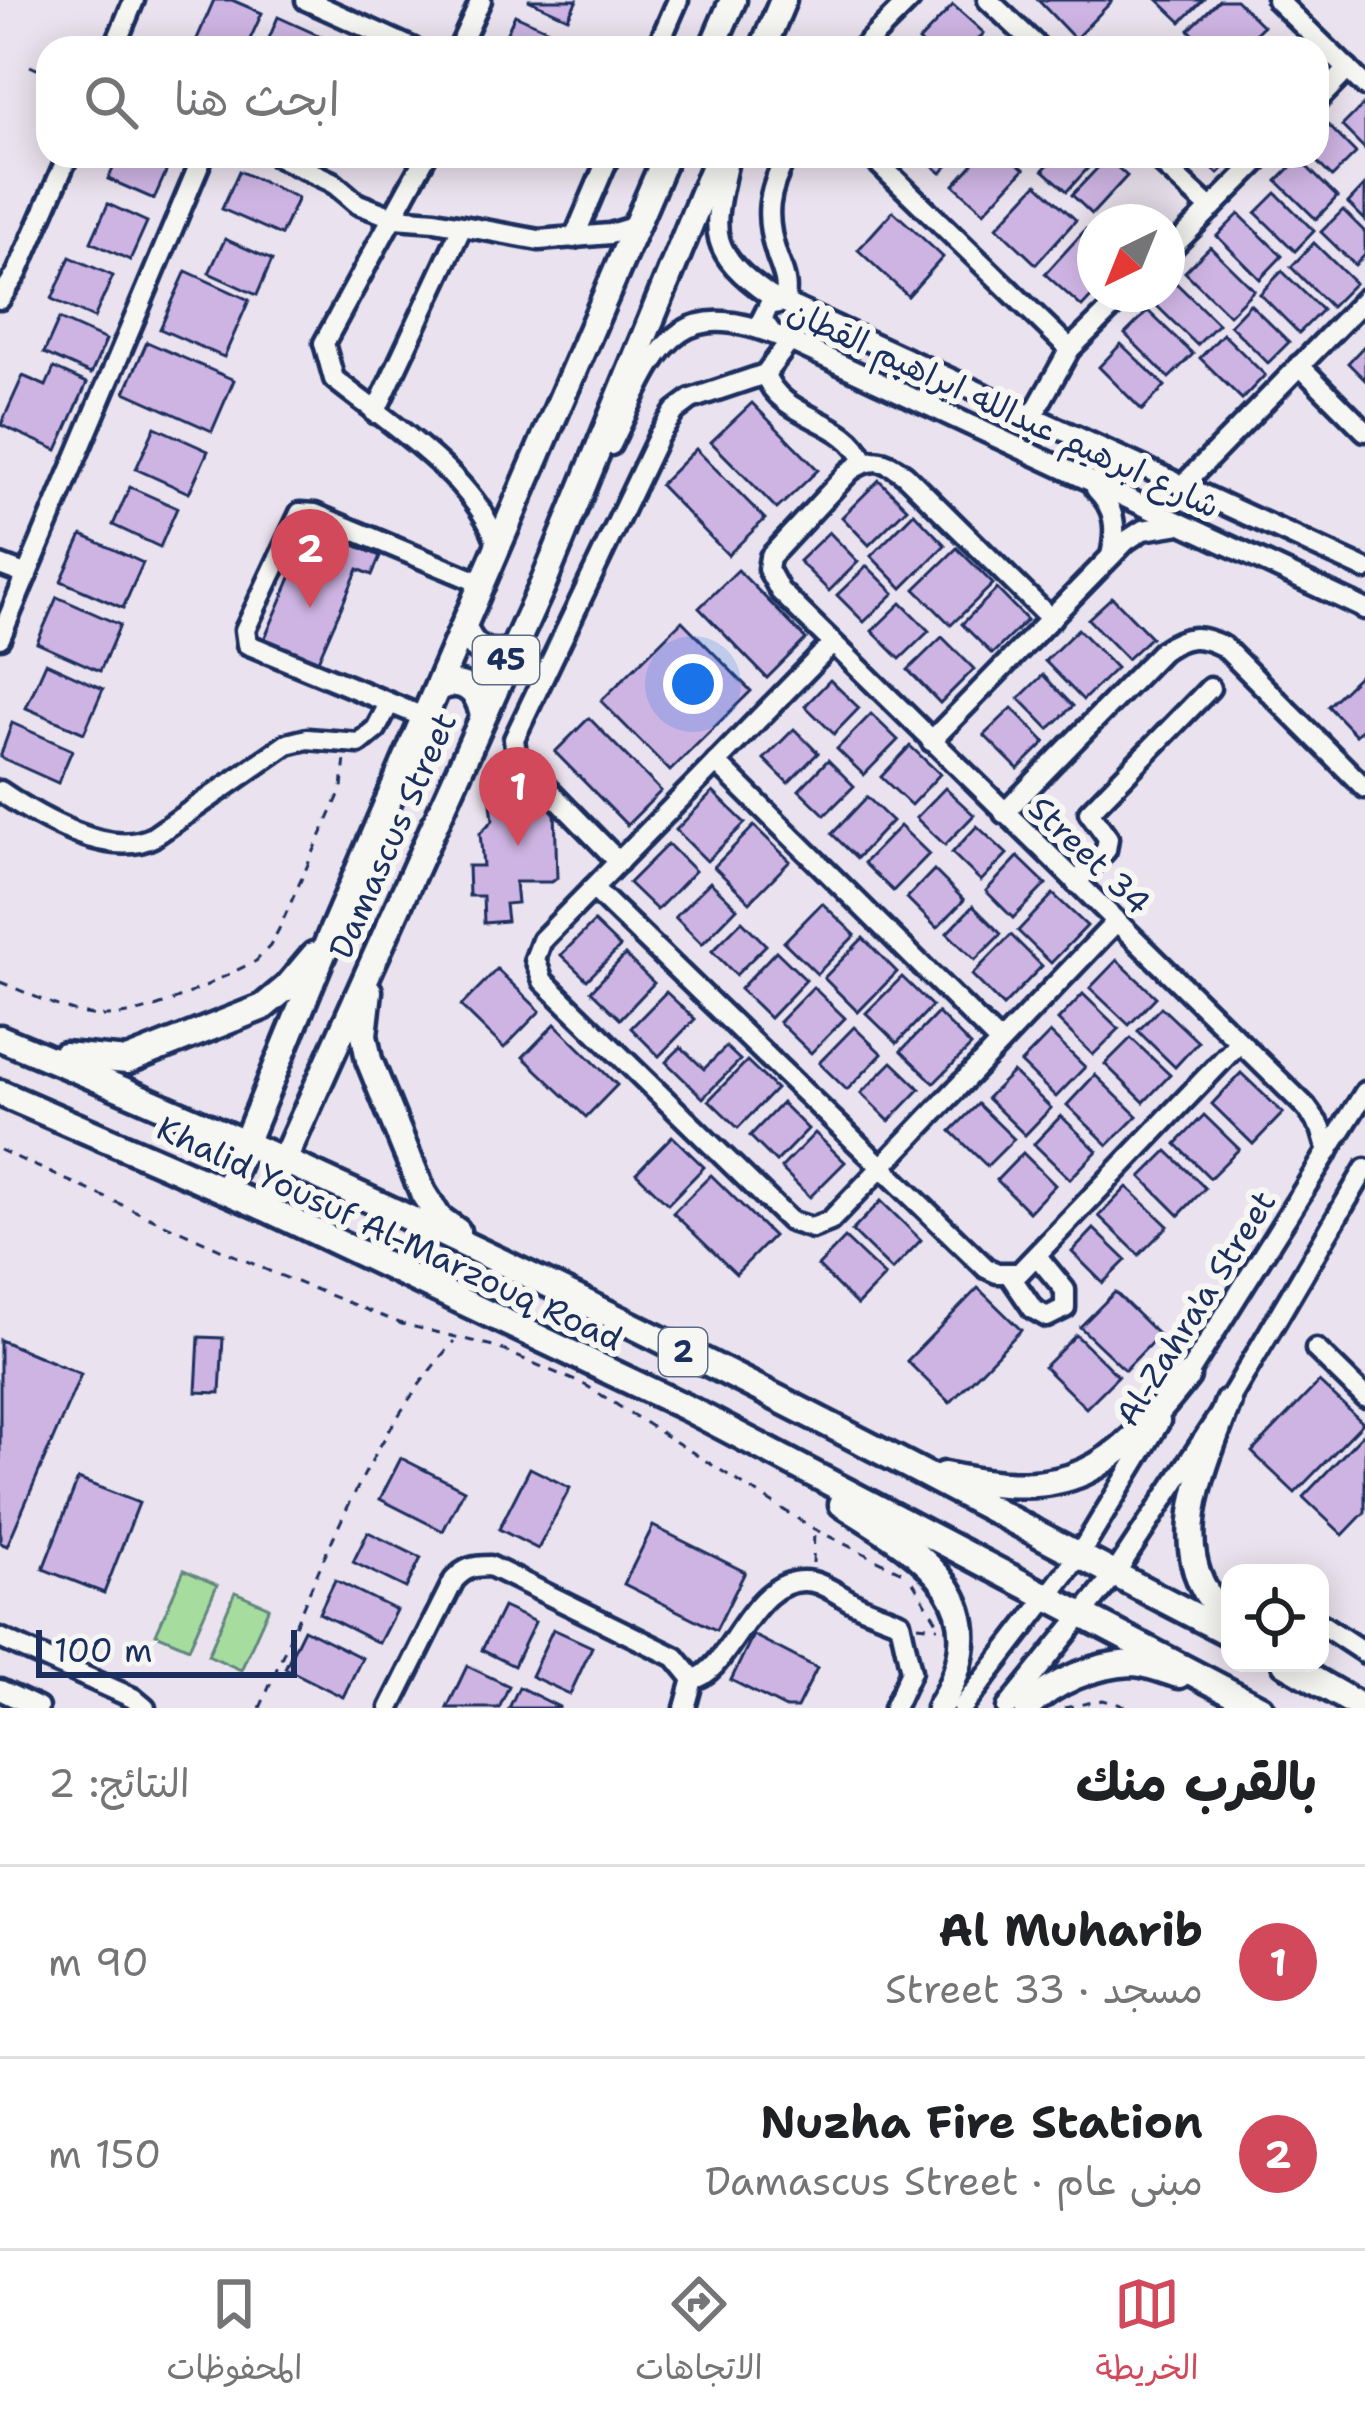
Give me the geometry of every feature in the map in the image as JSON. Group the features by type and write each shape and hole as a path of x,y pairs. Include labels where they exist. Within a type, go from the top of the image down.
{"main road":[{"path":"717,36 733,0"},
{"path":"768,36 783,0"},
{"name":"Damascus Street","path":"226,1190 331,934 661,168"},
{"name":"Damascus Street","path":"263,1207 543,584 713,168"},
{"path":"464,627 481,651 510,651"},
{"path":"437,689 452,683 467,687 477,696 482,712"},
{"path":"11,1042 107,1062 136,1057 269,1003 331,934"},
{"path":"375,955 365,1009 366,1047 423,1193 446,1225 520,1270"},
{"name":"Khalid Yousuf Al-Marzouq Road","path":"11,1042 520,1270 1221,1629"},
{"name":"Khalid Yousuf Al-Marzouq Road","path":"0,1093 226,1190 687,1408 1259,1708"},
{"path":"915,1469 987,1484 1048,1484 1105,1464 1145,1429 1187,1376"},
{"path":"1221,1614 1191,1558 1190,1525 1205,1463 1228,1402"},
{"path":"687,1408 902,1541 945,1580 961,1616 960,1648 951,1688 938,1708"},
{"path":"1027,1708 1041,1694 1083,1672 1135,1663 1221,1686"},
{"path":"1301,1672 1363,1708"}],"street":[{"path":"119,36 134,0"},
{"path":"307,0 386,36"},
{"path":"464,36 481,0"},
{"path":"662,36 678,0"},
{"path":"874,36 910,0"},
{"path":"988,0 1026,36"},
{"path":"1277,0 1314,36"},
{"path":"1329,51 1365,86"},
{"path":"1329,89 1348,69"},
{"path":"0,298 17,273 63,168"},
{"path":"0,638 198,168"},
{"path":"303,168 332,182 358,204 394,218 539,240 610,234 636,226"},
{"path":"420,168 324,343 334,380 440,466 482,508 498,547"},
{"path":"574,238 604,168"},
{"name":"شارع ابرهيم عبدالله ابراهيم القطان","path":"726,168 715,221 720,247 752,283 1365,571"},
{"path":"771,332 762,319 764,311 776,301 784,302 785,278 767,209 781,168"},
{"path":"883,168 1070,349"},
{"path":"1167,168 1211,209"},
{"path":"1185,235 1251,168"},
{"path":"375,413 462,227"},
{"path":"1183,485 1365,299"},
{"path":"1033,415 1070,349 1108,312"},
{"name":"شارع ابرهيم عبدالله ابراهيم القطان","path":"543,584 656,354 680,330 698,323 739,322 771,332 1362,608"},
{"path":"619,862 526,767 514,739 658,435 675,411 710,390 766,374 790,341"},
{"path":"864,376 873,374 881,363 874,343"},
{"path":"900,392 894,387 892,371 904,360 912,360"},
{"path":"1299,365 1365,431"},
{"path":"766,374 776,394 849,437 864,461 891,464 905,475 1052,619"},
{"name":"Street 34","path":"864,461 779,545 768,569 779,591 1306,1107 1321,1128 1328,1152"},
{"path":"1082,479 1100,493 1112,512 1116,534 1111,556"},
{"path":"426,718 244,641 245,631 296,515 315,514 482,584"},
{"path":"931,741 1111,556 1143,530 1184,524"},
{"path":"1312,585 1321,584 1332,572 1322,549"},
{"path":"0,566 27,574"},
{"path":"1362,608 1351,592 1352,584 1365,571"},
{"path":"1004,813 1162,651 1192,636 1224,647 1365,788"},
{"path":"832,644 542,940 536,959 543,981 790,1221 812,1228 830,1221 1115,922"},
{"path":"1076,884 1106,850 1108,838 1089,812 1210,688"},
{"path":"0,791 68,829 134,845 153,837 287,744 307,740 345,744 369,737 389,704"},
{"path":"716,762 1000,1043"},
{"path":"593,888 986,1268 1009,1274 1019,1273 1036,1256 1239,1043"},
{"path":"1306,1107 1332,1112 1361,1099"},
{"name":"Al-Zahra'a Street","path":"962,1708 1078,1557 1361,1099"},
{"path":"1007,1708 1114,1575 1228,1402 1365,1168"},
{"path":"1341,1210 1365,1197"},
{"path":"1009,1274 1033,1309 1047,1317 1057,1315 1065,1308 1065,1290 1036,1256"},
{"path":"1316,1349 1365,1397"},
{"path":"390,1708 448,1590 462,1570 475,1566 490,1566 676,1657 693,1679"},
{"path":"693,1679 704,1678 712,1670 750,1613 787,1584 813,1582 901,1622 910,1671 894,1708"},
{"path":"1329,1629 1365,1653"},
{"path":"0,1638 133,1697 145,1708"},
{"path":"685,1708 693,1679"},
{"path":"1,1692 38,1708"}],"path":[{"path":"30,66 36,69"},
{"path":"0,982 103,1017 139,1011 256,961 270,946 342,788 345,744"},
{"path":"0,1150 269,1271 401,1324 493,1346 586,1387 814,1529 907,1574 940,1627"},
{"path":"260,1708 387,1429 417,1383 455,1340"},
{"path":"813,1582 814,1529"},
{"path":"1064,1708 1103,1700 1133,1708"}],"green space":[{"path":"184,1570 217,1585 189,1648 156,1634"},
{"path":"235,1592 269,1607 241,1670 208,1655"}],"building":[{"path":"214,0 232,0 262,13 251,36 198,36"},
{"path":"528,0 577,0 568,18"},
{"path":"1038,0 1113,0 1078,36 1072,36"},
{"path":"1158,0 1203,0 1181,22"},
{"path":"1219,0 1236,0 1263,26 1253,36 1195,36 1189,30"},
{"path":"953,5 984,33 981,36 924,36"},
{"path":"515,15 562,36 505,36"},
{"path":"278,17 320,36 270,36"},
{"path":"1365,105 1365,149 1342,126"},
{"path":"1329,126 1356,153 1332,177 1323,168 1329,168"},
{"path":"113,168 168,168 154,199 108,179"},
{"path":"969,168 1024,169 984,212 954,185"},
{"path":"1045,168 1088,168 1067,191"},
{"path":"1098,168 1118,168 1127,176 1101,204 1081,204 1072,195"},
{"path":"1290,168 1308,168 1337,197 1316,219 1277,181"},
{"path":"239,171 298,198 281,235 222,209"},
{"path":"1037,184 1076,220 1036,264 997,227"},
{"path":"1365,185 1365,220 1348,203"},
{"path":"1276,193 1314,231 1295,251 1256,213"},
{"path":"108,204 147,222 130,260 91,242"},
{"path":"1343,210 1365,232 1365,255 1355,265 1321,232"},
{"path":"893,211 943,257 908,296 858,250"},
{"path":"1239,214 1282,256 1260,279 1217,236"},
{"path":"225,239 272,260 257,295 209,273"},
{"path":"1077,239 1077,303 1045,274"},
{"path":"1314,243 1355,283 1331,307 1291,267"},
{"path":"1210,247 1254,290 1229,315 1185,272"},
{"path":"70,257 113,276 94,318 52,299"},
{"path":"186,271 249,300 224,357 160,329"},
{"path":"1282,271 1322,310 1299,333 1260,294"},
{"path":"1185,292 1218,324 1197,345 1163,312 1185,312"},
{"path":"1250,304 1289,342 1268,363 1230,325"},
{"path":"1149,312 1193,354 1169,378 1125,334"},
{"path":"59,319 106,340 91,374 44,353"},
{"path":"1223,334 1265,375 1242,399 1200,358"},
{"path":"147,342 234,380 212,431 125,392"},
{"path":"1121,344 1165,386 1142,410 1099,367"},
{"path":"1365,345 1365,380 1348,363"},
{"path":"54,368 87,383 57,450 1,425 23,376 46,386"},
{"path":"752,403 818,470 777,509 711,442"},
{"path":"155,427 208,451 189,493 136,469"},
{"path":"696,449 765,519 728,555 660,485"},
{"path":"879,480 907,508 869,545 842,517"},
{"path":"130,487 177,508 160,547 113,525"},
{"path":"914,513 945,545 902,588 871,556"},
{"path":"313,527 380,556 372,575 358,569 317,663 264,640"},
{"path":"829,532 858,562 829,591 799,561"},
{"path":"82,535 143,563 123,608 61,581"},
{"path":"957,548 993,584 951,625 915,589"},
{"path":"867,566 894,593 864,622 837,595"},
{"path":"738,570 806,639 767,678 699,608"},
{"path":"997,589 1027,620 992,654 962,624"},
{"path":"57,597 120,625 100,671 37,643"},
{"path":"1112,597 1151,637 1127,659 1088,619"},
{"path":"901,603 929,631 900,659 872,631"},
{"path":"682,621 751,691 670,771 601,701"},
{"path":"1078,629 1116,668 1083,700 1045,661"},
{"path":"942,637 974,669 940,703 908,670"},
{"path":"46,663 103,689 84,733 26,708"},
{"path":"1365,670 1365,726 1356,735 1328,706"},
{"path":"1043,675 1073,706 1049,729 1019,698"},
{"path":"830,680 859,708 834,734 805,706"},
{"path":"1012,708 1045,742 1018,769 984,735"},
{"path":"871,714 898,740 864,775 837,749"},
{"path":"589,718 661,791 627,825 555,752"},
{"path":"12,723 72,750 58,783 0,757"},
{"path":"794,729 818,753 788,783 764,759"},
{"path":"910,746 940,774 911,805 881,777"},
{"path":"828,760 854,786 825,815 799,790"},
{"path":"945,788 974,815 945,845 916,818"},
{"path":"713,792 745,823 707,861 676,830"},
{"path":"490,794 515,795 514,806 549,804 555,810 557,878 515,882 517,903 505,904 507,921 484,923 483,896 469,896 468,866 483,866 480,833 493,820"},
{"path":"867,797 892,821 857,858 832,834"},
{"path":"754,826 790,861 750,902 714,867"},
{"path":"900,826 929,854 893,891 864,863"},
{"path":"977,826 1007,854 981,881 952,853"},
{"path":"668,844 695,871 657,910 629,883"},
{"path":"1018,857 1046,884 1013,918 986,891"},
{"path":"934,870 964,900 937,928 907,898"},
{"path":"710,882 737,908 702,944 675,917"},
{"path":"1053,894 1087,926 1051,963 1018,931"},
{"path":"822,903 855,935 817,974 784,942"},
{"path":"973,906 1001,934 975,960 947,933"},
{"path":"742,921 766,945 736,975 712,951"},
{"path":"594,922 620,947 587,980 561,955"},
{"path":"1011,935 1042,966 1003,1006 972,975"},
{"path":"863,938 897,972 858,1012 824,978"},
{"path":"776,951 806,980 770,1018 740,989"},
{"path":"625,955 654,983 620,1019 591,991"},
{"path":"1117,960 1156,997 1129,1025 1090,988"},
{"path":"497,969 540,1011 504,1048 461,1006"},
{"path":"902,977 932,1006 897,1043 866,1013"},
{"path":"813,987 845,1018 811,1053 779,1022"},
{"path":"666,992 695,1019 659,1056 631,1028"},
{"path":"1083,994 1119,1029 1093,1055 1058,1020"},
{"path":"1161,1007 1198,1042 1175,1067 1138,1031"},
{"path":"938,1013 971,1046 934,1083 901,1051"},
{"path":"555,1024 617,1085 586,1117 523,1057"},
{"path":"854,1027 882,1054 847,1090 819,1063"},
{"path":"1050,1033 1085,1067 1056,1097 1021,1063"},
{"path":"1131,1038 1170,1075 1144,1102 1105,1064"},
{"path":"681,1047 704,1069 726,1047 740,1060 703,1098 666,1062"},
{"path":"747,1061 776,1089 738,1128 709,1100"},
{"path":"892,1062 920,1089 889,1121 861,1093"},
{"path":"1013,1072 1051,1108 1025,1135 987,1098"},
{"path":"1241,1073 1283,1113 1253,1144 1212,1104"},
{"path":"1095,1075 1137,1116 1108,1145 1067,1105"},
{"path":"782,1103 808,1129 776,1162 750,1136"},
{"path":"978,1104 1014,1139 987,1166 951,1131"},
{"path":"1204,1115 1239,1149 1210,1178 1176,1144"},
{"path":"1061,1116 1097,1151 1070,1179 1034,1144"},
{"path":"815,1133 845,1162 810,1197 781,1168"},
{"path":"672,1136 704,1167 668,1204 636,1173"},
{"path":"1167,1151 1205,1188 1179,1215 1141,1177"},
{"path":"1023,1153 1055,1185 1029,1212 997,1180"},
{"path":"711,1175 773,1236 736,1274 673,1213"},
{"path":"1127,1187 1168,1226 1139,1255 1099,1216"},
{"path":"881,1201 921,1240 892,1270 852,1231"},
{"path":"1094,1229 1126,1260 1103,1283 1072,1252"},
{"path":"845,1238 885,1276 857,1305 818,1266"},
{"path":"978,1288 1021,1330 950,1403 907,1361"},
{"path":"1115,1292 1159,1335 1125,1370 1080,1327"},
{"path":"1076,1335 1118,1376 1086,1408 1044,1367"},
{"path":"199,1337 223,1338 220,1393 196,1392"},
{"path":"0,1340 81,1374 7,1546 0,1543"},
{"path":"1319,1382 1363,1423 1295,1493 1252,1452"},
{"path":"1365,1432 1365,1512 1343,1535 1303,1497"},
{"path":"401,1458 464,1490 443,1531 380,1499"},
{"path":"530,1468 570,1488 538,1549 499,1529"},
{"path":"78,1479 139,1503 104,1593 43,1569"},
{"path":"653,1526 745,1572 716,1630 624,1584"},
{"path":"368,1532 421,1558 406,1588 353,1562"},
{"path":"335,1580 396,1610 379,1643 319,1613"},
{"path":"503,1607 535,1622 514,1666 482,1650"},
{"path":"304,1629 362,1658 343,1697 285,1668"},
{"path":"553,1629 592,1647 570,1694 531,1676"},
{"path":"753,1635 817,1668 797,1708 786,1708 731,1680"},
{"path":"467,1666 509,1686 499,1708 447,1708"},
{"path":"519,1687 559,1707 559,1708 509,1708"}],"place":[{"name":"Nuzha Fire Station","path":"310,608"},
{"name":"Al Muharib","path":"518,846"}]}
